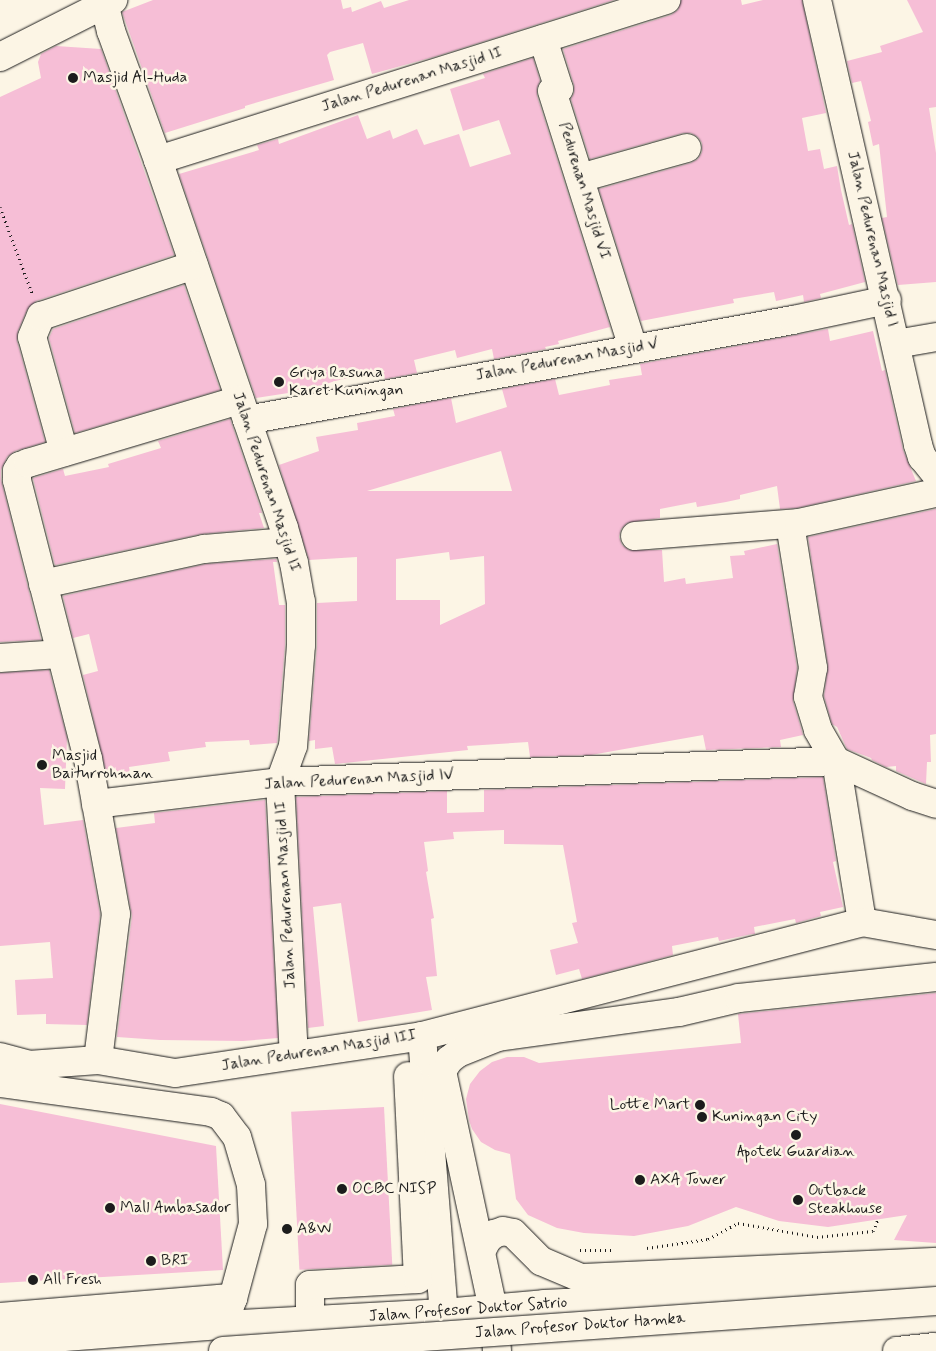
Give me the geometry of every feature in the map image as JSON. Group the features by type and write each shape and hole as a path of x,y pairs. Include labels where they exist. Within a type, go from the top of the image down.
{"street":[{"name":"Jalan Pedurenan Masjid II","path":"158,160 666,0"},
{"name":"Jalan Pedurenan Masjid I","path":"817,0 887,300 918,445 922,457 936,474"},
{"name":"Jalan Pedurenan Masjid II","path":"108,2 111,31 158,160 288,542 301,602 301,645 292,746 280,782 294,1055"},
{"path":"0,57 108,2"},
{"name":"Pedurenan Masjid VI","path":"543,39 559,88 552,91 633,348"},
{"path":"580,178 687,148"},
{"path":"64,452 32,337 41,316 194,265"},
{"name":"Jalan Pedurenan Masjid V","path":"60,654 17,480 17,472 20,466 64,452 243,410 633,348 793,320 887,300"},
{"path":"896,344 936,337"},
{"path":"635,536 790,524 936,493"},
{"path":"790,524 813,668 808,697 818,730 836,762 862,922"},
{"path":"43,584 204,549 288,542"},
{"path":"0,658 60,654 88,759 116,914 98,1060"},
{"name":"Jalan Pedurenan Masjid IV","path":"96,804 280,782 836,762 912,796 936,804"},
{"path":"422,1036 862,922 936,935"},
{"path":"493,1309 482,1250 442,1071 449,1060 458,1053 498,1037 679,1012 739,998 936,978"},
{"name":"Jalan Pedurenan Masjid III","path":"0,1057 29,1065 98,1060 176,1073 422,1036 429,1257 444,1313"},
{"path":"310,1311 310,1285 418,1279 429,1257 408,1076"},
{"path":"0,1083 211,1112 221,1116 237,1137 250,1185 253,1214 253,1224 223,1338"},
{"path":"482,1250 487,1240 494,1234 503,1231 513,1233 541,1261 581,1278 782,1281 936,1262"},
{"path":"390,1281 392,1316"},
{"name":"Jalan Profesor Doktor Satrio","path":"0,1342 223,1338 310,1311 392,1316 444,1313 782,1281 936,1285"},
{"path":"0,1317 234,1298"},
{"name":"Jalan Profesor Doktor Hamka","path":"223,1338 936,1301"},
{"path":"497,1351 495,1324 497,1318 544,1304"},
{"path":"897,1351 936,1347"}],"path":[{"path":"0,207 41,316"},
{"path":"646,1248 708,1239 738,1223 817,1237 873,1231 878,1219"},
{"path":"577,1250 617,1250"}],"building":[{"path":"153,0 341,0 343,9 351,7 352,12 381,1 384,8 409,0 614,0 437,56 372,74 363,43 330,52 327,55 334,80 245,106 245,108 165,133 122,12"},
{"path":"681,0 741,0 742,5 763,0 802,0 826,113 802,118 808,151 820,149 824,169 837,166 849,225 852,224 865,282 820,294 821,298 804,302 803,295 776,301 774,292 733,299 734,303 641,321 599,189 691,163 698,159 702,152 702,143 698,137 691,133 683,133 590,159 571,99 574,93 574,85 563,49 671,15 678,10"},
{"path":"907,0 936,0 936,107 929,108 936,153 936,282 898,285 882,218 887,217 879,144 873,146 868,122 871,121 861,81 852,83 847,61 882,52 880,46 923,32"},
{"path":"56,46 101,49 174,255 36,301 27,310 18,331 17,341 45,442 15,451 7,457 1,470 1,480 41,640 0,642 0,97 41,78 38,62 41,54"},
{"path":"533,58 540,81 537,88 537,96 610,327 558,341 559,344 545,347 546,349 494,359 492,349 457,358 455,350 414,360 417,373 385,379 384,375 372,378 371,373 335,381 308,390 256,398 179,174 259,150 257,145 278,139 279,144 358,115 367,139 390,130 393,139 417,129 424,145 459,134 470,167 511,154 499,120 463,131 450,89 485,78 483,74"},
{"path":"184,285 220,390 75,433 49,338 53,329"},
{"path":"828,329 830,341 873,331 882,371 885,370 903,450 916,481 797,508 780,509 777,486 740,495 740,499 726,502 697,507 696,502 660,509 660,518 627,523 621,529 619,537 622,545 629,550 662,550 664,582 685,578 686,584 733,578 730,556 745,555 744,551 777,544 797,668 793,701 803,735 780,740 781,747 706,750 703,735 591,755 530,757 528,742 467,746 468,750 335,764 332,747 315,749 315,740 309,741 317,646 317,603 357,601 357,557 309,560 279,465 319,451 316,437 358,430 357,423 395,416 393,409 451,398 456,423 507,407 502,389 555,379 559,395 610,385 609,380 642,375 640,364","holes":["501,451 512,491 367,491","449,552 450,560 484,556 485,604 440,625 440,600 396,600 396,559"]},
{"path":"230,419 262,513 259,513 264,528 201,534 55,565 33,478 63,469 65,476 109,467 108,464 161,448 158,441"},
{"path":"936,509 936,734 930,735 931,762 927,762 926,784 896,771 896,766 886,767 871,758 847,749 837,727 832,724 824,696 828,666 808,537"},
{"path":"276,559 277,562 273,562 279,605 285,605 285,644 277,743 250,745 249,740 205,742 206,747 168,752 170,761 129,767 130,772 107,776 83,675 98,671 89,634 73,638 63,596 206,564"},
{"path":"49,670 67,738 65,789 40,788 44,825 83,820 100,914 87,1025 46,1024 46,1014 17,1015 15,980 53,978 50,942 0,946 0,673"},
{"path":"823,777 836,861 833,862 843,907 820,912 821,916 796,923 795,919 754,927 755,934 719,941 718,937 672,946 673,955 582,979 579,969 556,975 550,950 578,943 572,923 577,922 563,845 504,844 504,830 453,832 454,839 424,842 428,871 426,872 434,918 431,919 437,976 426,977 432,1010 358,1022 341,903 313,907 324,1026 308,1028 296,797 447,791 447,813 484,812 484,790"},
{"path":"265,800 278,1038 243,1041 160,1040 117,1037 132,916 116,828 155,823 154,813"},
{"name":"Kuningan City","path":"936,993 936,1243 894,1240 907,1215 828,1227 779,1221 736,1207 688,1226 634,1236 584,1233 557,1228 528,1215 516,1199 510,1154 495,1150 481,1142 472,1129 469,1120 466,1099 470,1084 480,1071 492,1062 507,1057 524,1057 539,1063 741,1043 738,1014"},
{"name":"Mall Ambasador","path":"0,1104 216,1146 223,1270 0,1283"},
{"name":"OCBC NISP","path":"384,1107 392,1265 299,1270 291,1112"}],"place":[{"name":"Masjid Al-Huda","path":"73,78"},
{"name":"Griya Rasuna Karet Kuningan","path":"279,382"},
{"name":"Masjid Baiturrohman","path":"42,765"},
{"name":"Lotte Mart","path":"700,1105"},
{"name":"Kuningan City","path":"702,1117"},
{"name":"Apotek Guardian","path":"796,1135"},
{"name":"AXA Tower","path":"640,1180"},
{"name":"OCBC NISP","path":"342,1189"},
{"name":"Outback Steakhouse","path":"798,1200"},
{"name":"Mall Ambasador","path":"110,1208"},
{"name":"A&W","path":"287,1229"},
{"name":"BRI","path":"151,1261"},
{"name":"All Fresh","path":"33,1280"}]}
